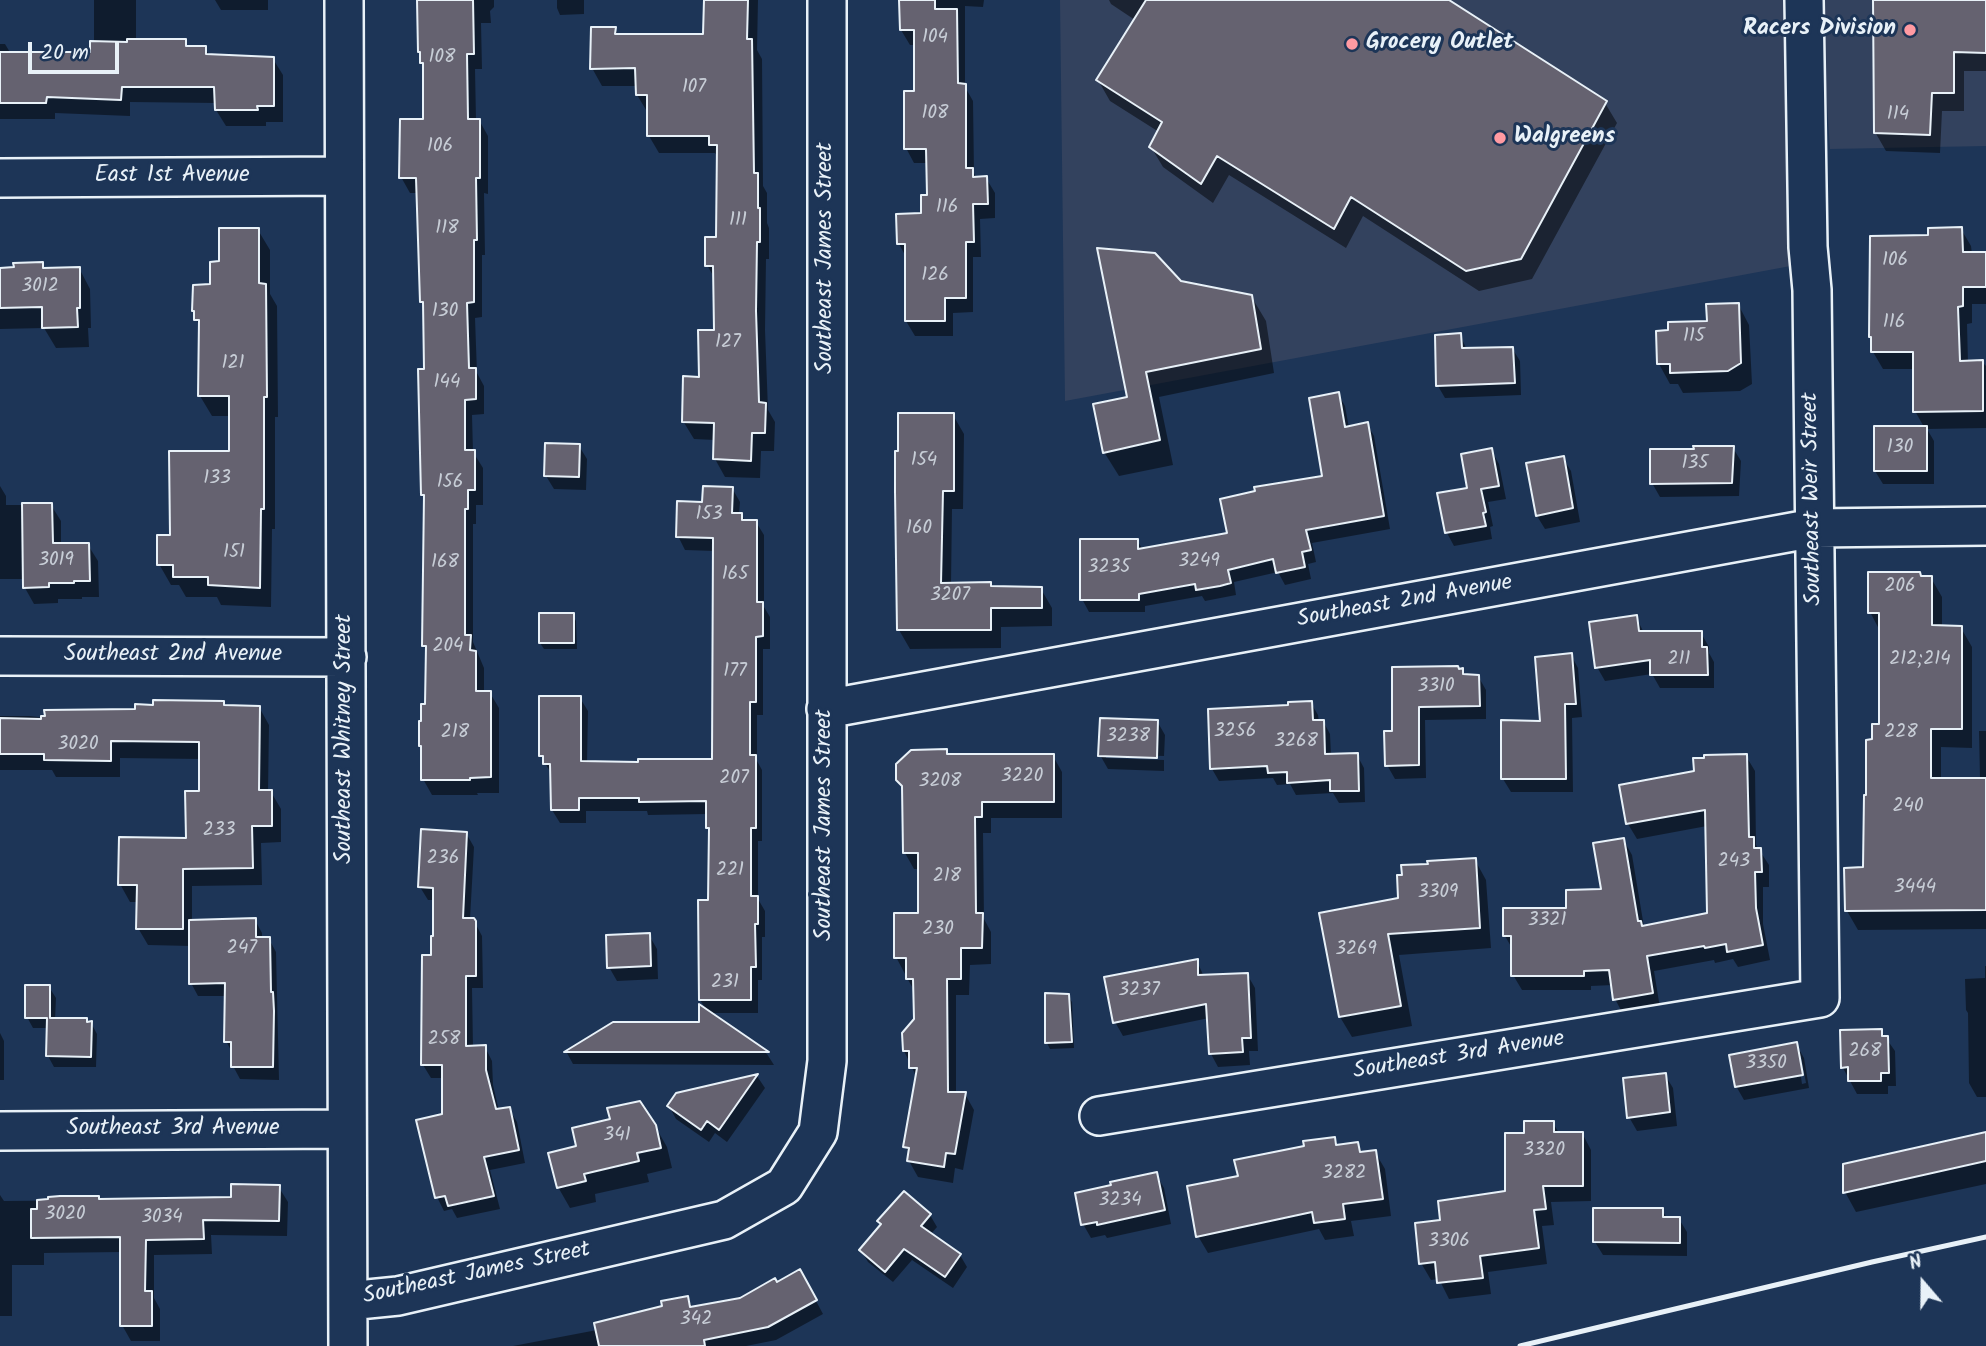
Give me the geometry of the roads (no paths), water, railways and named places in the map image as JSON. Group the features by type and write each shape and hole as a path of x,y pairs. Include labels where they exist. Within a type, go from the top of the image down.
{"street":[{"name":"Southeast Whitney Street","path":"344,0 348,1346"},
{"name":"Southeast James Street","path":"348,1301 398,1296 724,1220 784,1186 818,1132 827,1061 827,0"},
{"name":"Southeast Weir Street","path":"1804,0 1808,235 1812,290 1820,998"},
{"name":"East 1st Avenue","path":"0,178 343,176"},
{"name":"Southeast 2nd Avenue","path":"826,709 1814,528 1986,526"},
{"name":"Southeast 2nd Avenue","path":"0,656 347,657"},
{"name":"Southeast 3rd Avenue","path":"1099,1116 1820,998"},
{"name":"Southeast 3rd Avenue","path":"0,1131 346,1129"}],"railway":[{"path":"1520,1346 1986,1237"}],"place":[{"name":"Racers Division","path":"1910,30"},
{"name":"Grocery Outlet","path":"1352,44"},
{"name":"Walgreens","path":"1500,138"}]}
